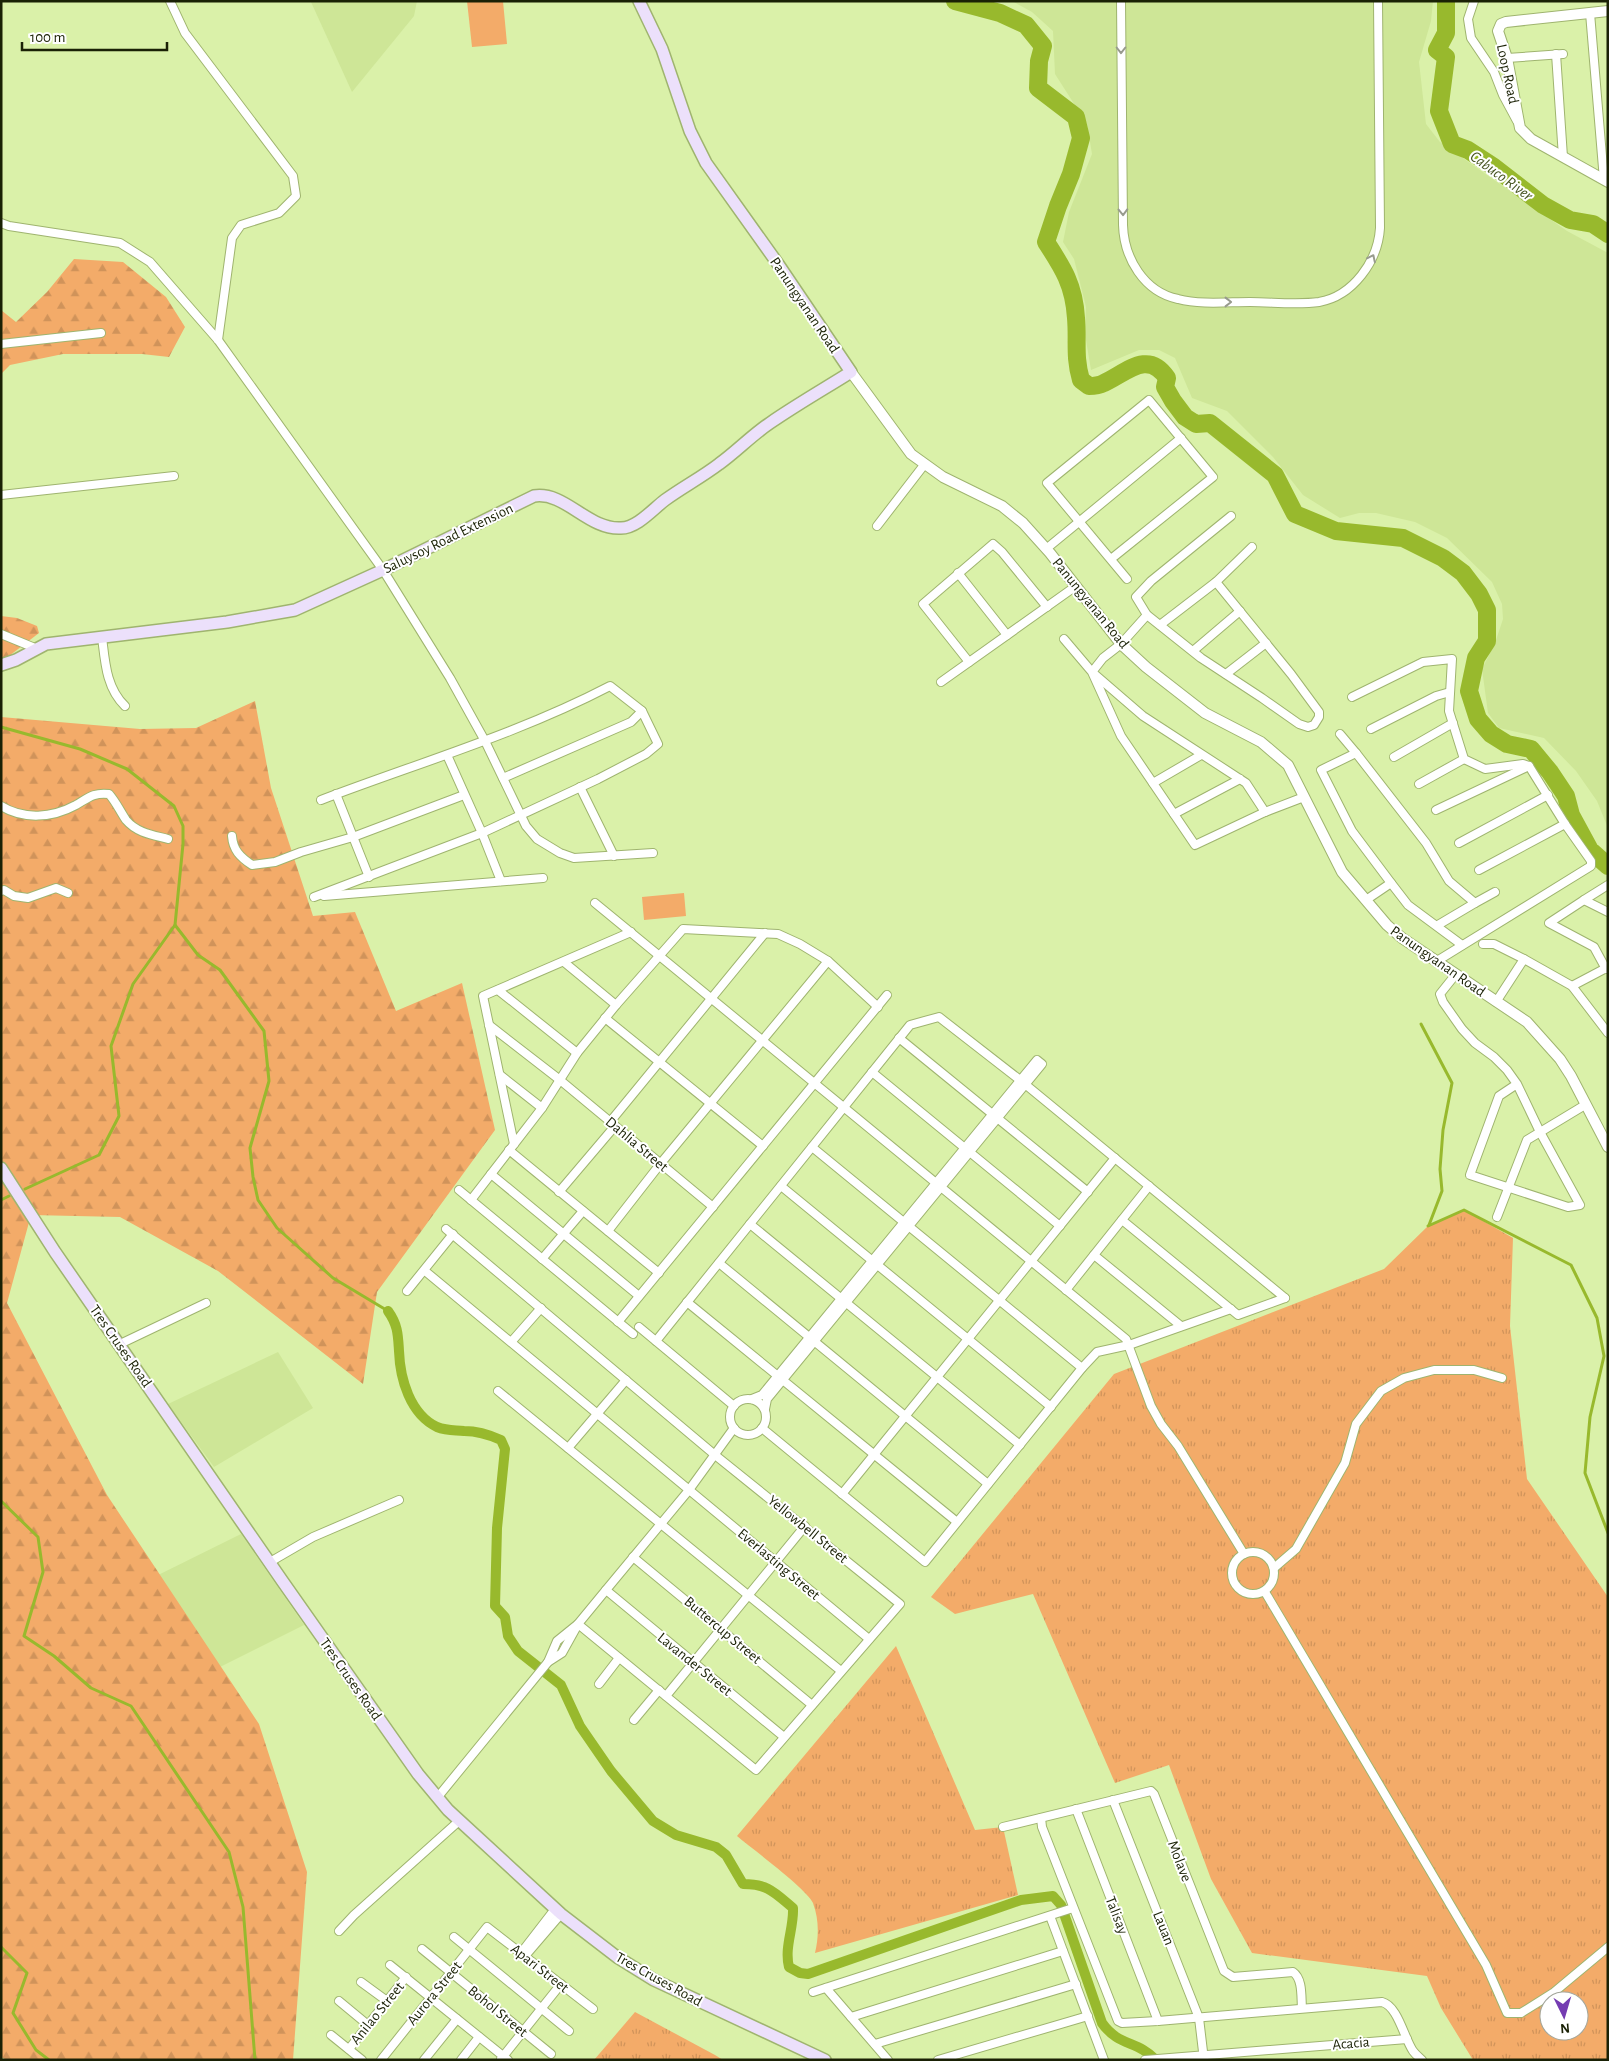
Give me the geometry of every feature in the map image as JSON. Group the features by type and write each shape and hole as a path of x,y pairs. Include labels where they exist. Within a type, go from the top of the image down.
{"main road":[{"name":"Panungyanan Road","path":"639,1 662,49 690,131 706,162 851,372"},
{"name":"Saluysoy Road Extension","path":"1,665 16,660 35,648 46,644 227,622 294,610 383,570 534,496 543,494 554,497 593,521 610,527 622,528 632,526 664,500 720,464 769,424 851,372"},
{"name":"Tres Cruses Road","path":"1,1168 55,1252 418,1774 437,1798 459,1821 558,1912 617,1957 654,1980 826,2060"}],"street":[{"path":"170,1 185,32 293,176 296,196 279,213 241,225 232,238 218,340"},
{"path":"1121,1 1124,243 1133,264 1154,287 1168,296 1201,302 1308,302 1327,300 1344,291 1367,268 1378,244 1380,228 1378,1"},
{"path":"1474,1 1468,19 1471,38 1494,72 1503,95 1520,128 1531,139 1606,181"},
{"name":"Loop Road","path":"1520,128 1507,58 1498,32 1499,26 1503,22 1608,11"},
{"path":"1590,14 1606,181"},
{"path":"1507,58 1560,54 1563,157"},
{"path":"1,222 9,226 120,243 150,262 218,340 383,570 450,678 485,741 520,815 537,839 560,853 574,858 653,853"},
{"path":"1,344 102,333"},
{"name":"Panungyanan Road","path":"851,372 911,454 943,477 1002,506 1023,523 1122,644 1146,667 1205,713 1261,742 1288,765 1342,872 1394,932 1527,1022 1548,1044 1571,1076 1584,1105 1608,1147"},
{"path":"1111,559 1213,477 1149,400 1048,483 1127,579"},
{"path":"1046,549 1181,438"},
{"path":"877,526 924,465"},
{"path":"1,495 174,476"},
{"path":"1216,582 1319,712 1320,717 1314,725 1308,727 1298,724 1193,651 1148,615 1136,597 1152,581 1231,516"},
{"path":"969,662 923,604 993,544 1002,552 1047,607"},
{"path":"1160,625 1216,582 1252,547"},
{"path":"958,574 1008,635"},
{"path":"941,682 1076,586"},
{"path":"1193,651 1240,611"},
{"path":"1092,672 1103,658 1122,644 1148,615"},
{"path":"1,634 35,648"},
{"path":"102,637 110,682 114,692 125,706"},
{"path":"1064,639 1092,672 1143,716 1246,783 1265,812"},
{"path":"1226,674 1266,643"},
{"path":"1352,696 1423,662 1452,659 1449,710 1464,759 1485,769 1523,764 1529,766 1565,824 1591,861 1590,866 1437,961"},
{"path":"1092,672 1121,736 1195,845 1265,812 1304,797"},
{"path":"321,800 485,741 575,705 610,686 642,711 658,744 646,754 482,833 314,897 543,878"},
{"path":"1372,729 1436,696 1450,692"},
{"path":"503,778 631,722 642,711"},
{"path":"1394,757 1453,723"},
{"path":"1340,734 1426,843 1449,881 1475,903"},
{"path":"1356,753 1322,770 1352,831 1408,905 1462,945"},
{"path":"447,755 501,881"},
{"path":"1153,783 1201,755"},
{"path":"1419,784 1464,759"},
{"path":"1436,810 1529,766"},
{"path":"1174,814 1240,779"},
{"path":"580,787 614,856"},
{"path":"1,806 15,814 45,815 76,805 93,794 109,794 134,827 144,833 168,839"},
{"path":"336,794 369,877"},
{"path":"232,836 233,844 238,854 252,865 275,862 301,852 353,837 464,795"},
{"path":"1459,843 1548,795"},
{"path":"1479,870 1565,824"},
{"path":"1366,900 1391,884"},
{"path":"1572,986 1607,968 1594,947 1550,923 1608,885"},
{"path":"1,891 4,890 14,896 23,898 56,888 68,893"},
{"path":"1438,926 1495,892"},
{"path":"1584,900 1608,912"},
{"path":"595,903 1126,1339 1151,1406 1161,1424 1178,1446 1244,1554"},
{"path":"471,1200 542,1108 578,1053 605,1018 658,955 683,929 778,934 800,944 828,961 878,1007"},
{"path":"631,932 483,996 500,1075 512,1147 560,1192 659,1273"},
{"path":"560,1192 660,1062 765,933"},
{"path":"1483,944 1494,944 1572,986 1608,1033"},
{"path":"1496,1002 1524,960"},
{"path":"608,1231 660,1164 764,1041 828,961"},
{"path":"564,962 616,1004"},
{"path":"1456,974 1442,989 1440,994 1443,1002 1462,1029 1475,1043 1494,1057 1507,1070 1516,1084 1580,1205 1568,1207 1470,1175 1498,1096 1516,1084"},
{"path":"498,990 578,1053"},
{"path":"618,1322 887,996"},
{"path":"656,1341 910,1025 939,1017 1023,1082 1285,1298 1238,1315 1122,1220"},
{"path":"605,1018 763,1146"},
{"name":"Dahlia Street","path":"489,1026 560,1080 713,1207"},
{"path":"899,1038 1088,1192"},
{"path":"872,1072 1060,1226"},
{"path":"500,1075 542,1108"},
{"path":"742,1434 734,1428 730,1414 734,1406 742,1400 762,1395 780,1378 1023,1082"},
{"path":"1497,1216 1528,1140 1584,1105"},
{"path":"812,1147 1082,1368"},
{"path":"842,1494 1115,1158"},
{"path":"491,1174 640,1296"},
{"path":"781,1186 1051,1407"},
{"path":"1066,1290 1149,1186"},
{"path":"458,1190 632,1334"},
{"path":"542,1259 583,1211"},
{"path":"750,1224 1020,1445"},
{"name":"Yellowbell Street","path":"425,1271 450,1231 715,1455 900,1604 869,1639"},
{"path":"1094,1255 1181,1326"},
{"path":"719,1263 988,1484"},
{"path":"408,1290 425,1271"},
{"name":"Everlasting Street","path":"425,1271 599,1413 869,1639"},
{"path":"687,1302 957,1522"},
{"path":"120,1344 206,1303"},
{"path":"512,1341 541,1308"},
{"path":"762,1428 925,1562 1097,1352 1129,1344 1231,1309"},
{"path":"639,1327 734,1406"},
{"path":"1274,1568 1296,1549 1345,1463 1356,1424 1381,1391 1404,1378 1434,1370 1474,1370 1502,1378"},
{"path":"715,1455 734,1438 742,1434 751,1434 762,1428 766,1419 767,1399 780,1378"},
{"path":"568,1448 626,1380"},
{"path":"498,1391 842,1671"},
{"path":"752,1399 760,1403 765,1409"},
{"path":"437,1798 548,1662 557,1641 578,1624 689,1490 734,1428"},
{"path":"270,1562 313,1537 399,1500"},
{"path":"666,1696 805,1526"},
{"path":"1260,1553 1269,1559 1274,1568 1274,1579 1269,1588 1259,1594 1242,1592 1234,1584 1232,1578 1233,1567 1239,1557 1244,1554 1260,1553"},
{"name":"Buttercup Street","path":"633,1557 812,1705"},
{"name":"Lavander Street","path":"606,1590 784,1737"},
{"path":"1265,1592 1486,1965 1507,2012 1521,2013 1553,1994 1608,1947"},
{"path":"578,1624 756,1770 869,1639"},
{"path":"599,1684 619,1658"},
{"path":"634,1720 659,1690"},
{"name":"Molave","path":"1003,1827 1151,1791 1154,1794 1224,1971 1233,1977 1293,1972 1300,1980 1302,2008"},
{"name":"Lauan","path":"1113,1800 1199,2018 1204,2058"},
{"name":"Talisay","path":"1076,1810 1158,2021"},
{"path":"1041,1818 1042,1827 1070,1909 1118,2021 1122,2023 1158,2021 1382,2002 1393,2009 1414,2052 1422,2060"},
{"path":"338,1930 459,1821"},
{"path":"813,1992 1070,1909"},
{"path":"523,1955 558,1912"},
{"path":"1052,1915 1063,1951 1104,2060"},
{"name":"Aurora Street","path":"382,2060 487,1927"},
{"name":"Apari Street","path":"487,1927 593,2009"},
{"path":"454,1936 569,2032"},
{"name":"Bohol Street","path":"422,1949 551,2054"},
{"path":"851,2017 1063,1951"},
{"path":"390,1964 504,2058 561,1984"},
{"name":"Anilao Street","path":"348,2049 406,1977"},
{"path":"361,1982 387,2001"},
{"path":"875,2044 1076,1984"},
{"path":"826,1988 888,2060"},
{"path":"339,2001 368,2025"},
{"path":"938,2060 1088,2016"},
{"path":"424,2060 457,2019"},
{"path":"331,2034 362,2060"},
{"path":"461,2060 479,2037"},
{"name":"Acacia","path":"1145,2060 1204,2058 1407,2039"}],"shaded area":[{"path":"417,1 414,16 352,92 311,2"},
{"path":"1012,1 1433,1 1431,21 1419,62 1426,124 1440,142 1567,231 1608,253 1608,828 1597,801 1576,771 1544,738 1499,728 1488,713 1482,669 1495,643 1503,619 1502,604 1492,582 1447,538 1415,522 1376,513 1359,513 1340,518 1303,495 1273,457 1227,411 1192,398 1175,358 1159,350 1139,350 1091,370 1085,334 1086,307 1074,259 1063,242 1069,212 1092,154 1087,124 1055,74 1053,31 1032,12"},
{"path":"278,1352 313,1408 214,1467 168,1404"},
{"path":"241,1534 304,1625 206,1674 142,1583"}],"green space":[{"path":"467,1 503,1 507,44 472,47"},
{"path":"74,259 123,262 166,297 185,327 169,357 142,354 63,354 10,365 1,374 1,310 16,322 47,292"},
{"path":"1,616 17,618 37,626 39,633 9,656 1,659"},
{"path":"255,701 271,788 313,916 355,912 396,1011 462,983 495,1130 377,1292 363,1384 218,1271 120,1217 31,1215 7,1303 107,1495 259,1724 307,1872 293,2060 7,2060 1,2057 1,717 140,729 196,728"},
{"path":"684,893 686,916 644,920 642,897"},
{"path":"1464,1210 1513,1238 1510,1326 1527,1479 1608,1597 1608,2060 1473,2060 1441,2008 1427,1976 1252,1953 1211,1879 1169,1765 1115,1783 1033,1594 955,1614 931,1597 1114,1374 1384,1269 1428,1226"},
{"path":"896,1646 975,1830 1003,1827 1018,1895 815,1953 818,1928 813,1903 809,1897 801,1888 737,1836"},
{"path":"635,2012 715,2055 723,2060 594,2060"}],"waterway":[{"path":"955,1 1000,13 1026,25 1043,46 1039,61 1038,88 1076,117 1081,138 1071,174 1046,242 1067,277 1073,296 1076,318 1077,356 1081,380 1089,386 1097,385 1137,366 1145,364 1160,369 1167,378 1165,387 1185,417 1196,424 1210,423 1275,475 1295,514 1336,531 1403,538 1443,558 1463,573 1479,594 1487,610 1487,641 1476,658 1469,691 1478,719 1491,734 1507,744 1531,749 1550,772 1566,796 1571,815 1590,850 1608,866"},
{"name":"Cabuco River","path":"1446,1 1446,33 1437,50 1446,57 1439,111 1452,144 1468,150 1494,167 1543,205 1570,220 1593,224 1608,234"},
{"path":"1,727 80,749 127,769 174,806 183,826 175,925 198,955 220,970 264,1031 269,1081 250,1148 258,1200 277,1228 333,1278 388,1311"},
{"path":"25,1189 99,1155 119,1116 111,1046 133,984 175,925"},
{"path":"1421,1024 1452,1083 1443,1130 1440,1169 1442,1191 1429,1225"},
{"path":"1,1200 9,1196"},
{"path":"1428,1226 1464,1210 1571,1265 1597,1318 1604,1356 1590,1417 1585,1473 1608,1533"},
{"path":"388,1311 397,1330 404,1384 413,1405 420,1414 437,1427 469,1431 497,1438 501,1440 505,1449 497,1528 495,1606 505,1617 508,1636 518,1651 561,1685 580,1726 611,1771 653,1821 676,1835 716,1847 726,1855 743,1884 765,1887 793,1908 788,1945 789,1967 800,1973 808,1974 1021,1900 1053,1896 1061,1905 1102,2023 1115,2036 1142,2049 1156,2060"},
{"path":"1,1501 38,1537 43,1572 24,1636 54,1656 91,1688 131,1706 229,1852 243,1907 255,2060"},
{"path":"1,1947 27,1973 13,2013 36,2050 49,2060"}]}
